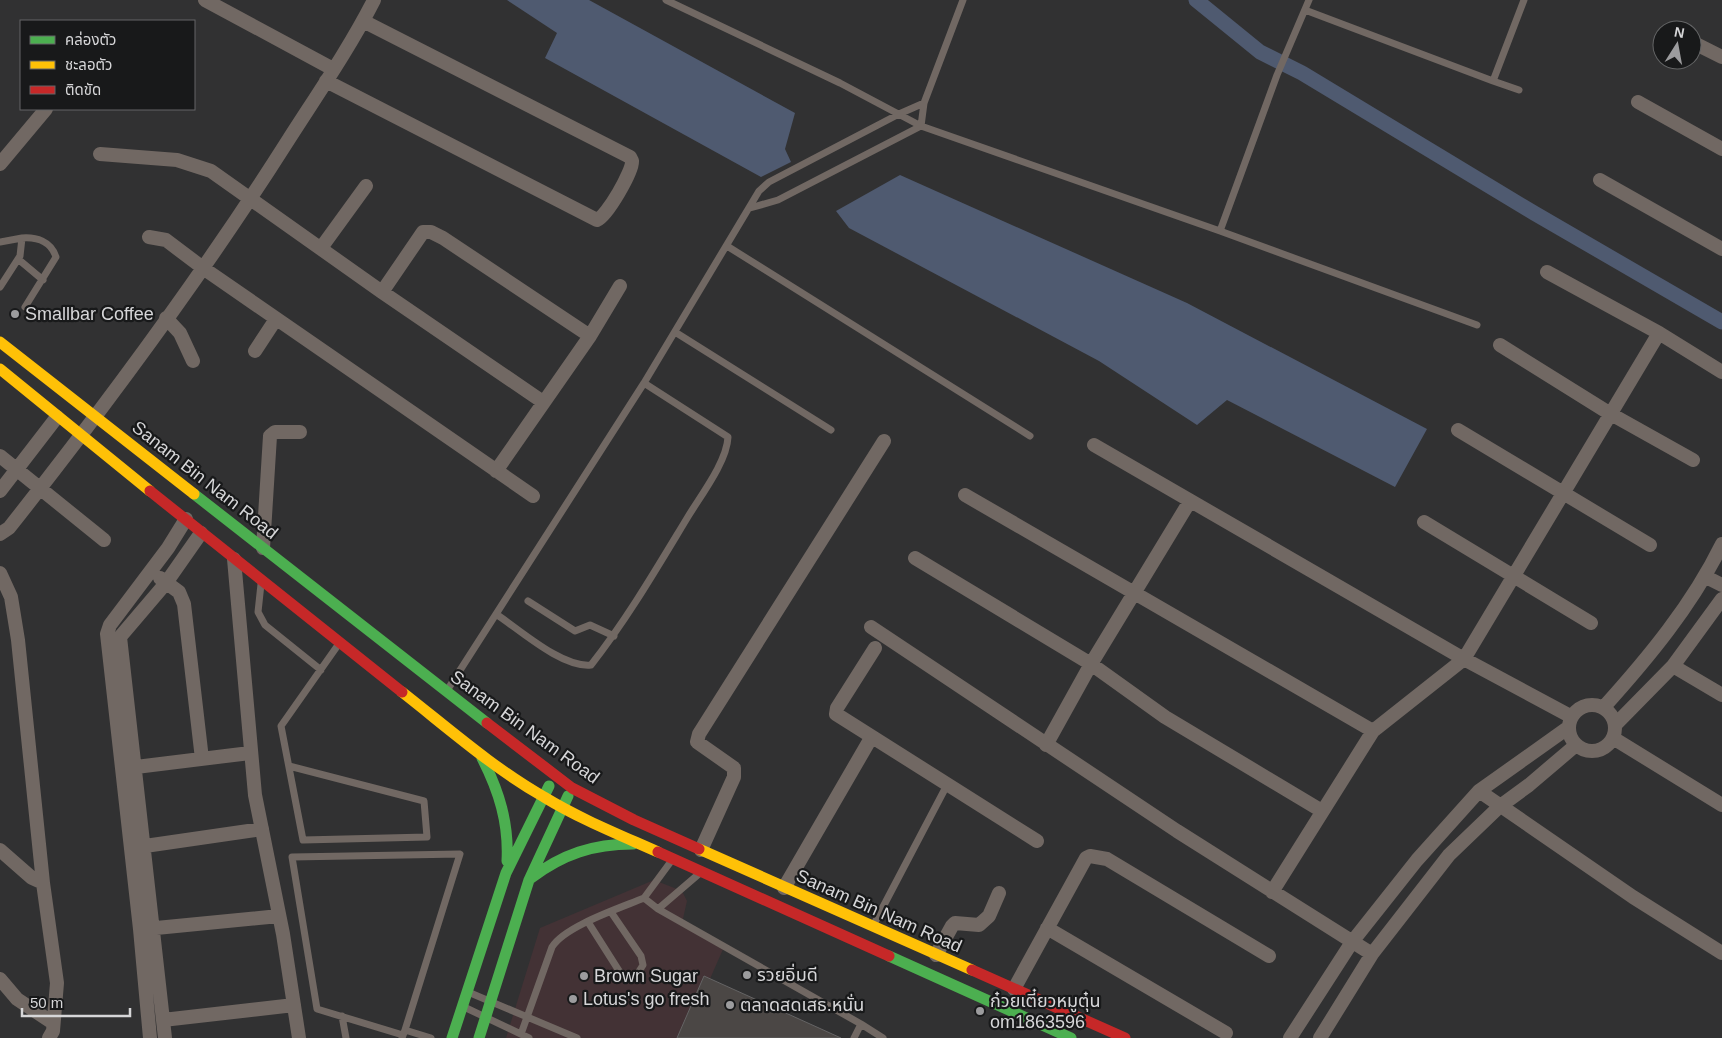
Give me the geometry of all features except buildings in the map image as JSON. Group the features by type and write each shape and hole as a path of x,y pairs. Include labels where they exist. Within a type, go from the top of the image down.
{"main road":[{"name":"Sanam Bin Nam Road","path":"0,342 186,486 234,559 480,754 543,797 562,808 700,873 1071,1038"},
{"name":"Sanam Bin Nam Road","path":"0,369 81,437 186,520 209,522 263,548 572,788 634,820 784,888 1125,1038"},
{"path":"169,506 186,486"},
{"path":"480,754 495,783 504,809 509,840 506,873"},
{"path":"452,1038 506,873 554,775"},
{"path":"479,1038 492,1002 529,880 572,788"},
{"path":"529,880 555,859 591,846 611,843 640,844"}],"street":[{"path":"205,0 330,75 597,220 608,209 631,170 632,161 630,158 363,22"},
{"path":"0,534 8,528 81,437 203,268 251,199 363,22 374,0"},
{"path":"1702,47 1722,57"},
{"path":"1638,102 1722,149"},
{"path":"0,164 45,110"},
{"path":"100,154 177,160 211,171 382,292 543,402"},
{"path":"1600,180 1722,248"},
{"path":"321,248 366,186"},
{"path":"382,292 423,232 427,231 443,238 590,336"},
{"path":"149,237 166,240 276,319 533,496"},
{"path":"1547,272 1658,333 1722,372"},
{"path":"496,471 590,336 620,286"},
{"path":"166,318 180,333 193,361"},
{"path":"255,351 276,319"},
{"path":"1272,892 1373,731 1464,659 1658,333"},
{"path":"1500,345 1609,413 1692,460"},
{"path":"0,491 57,417"},
{"path":"1458,430 1650,545"},
{"path":"263,548 270,436 276,432 300,432"},
{"path":"701,850 734,777 734,768 697,742 699,734 884,441"},
{"path":"1094,445 1570,722"},
{"path":"0,456 104,540"},
{"path":"965,495 1373,731"},
{"path":"1046,745 1091,664 1136,593 1190,501"},
{"path":"150,1038 145,846 132,729 114,635 110,625 151,571 186,520"},
{"path":"165,1038 117,731 114,635 166,583 209,522"},
{"path":"1424,522 1591,623"},
{"path":"1603,708 1648,659 1706,577 1722,544"},
{"path":"915,558 1091,664 1164,717 1322,811"},
{"path":"234,559 250,753 299,1038"},
{"path":"151,571 179,592 184,604 202,759"},
{"path":"0,574 11,597 18,640 43,883 57,983 53,1023 49,1038"},
{"path":"1706,577 1722,585"},
{"path":"1570,722 1572,740 1576,745 1587,751 1600,750 1614,738 1616,724 1673,666 1722,599"},
{"path":"871,627 1046,745 1272,892 1372,954"},
{"path":"875,648 836,708 836,714 871,738 1037,841"},
{"path":"1673,666 1722,695"},
{"path":"1290,1038 1352,942 1417,860 1479,791 1570,722 1577,710 1585,706 1595,705 1603,708 1609,712 1616,724"},
{"path":"117,731 132,729"},
{"path":"784,888 871,738"},
{"path":"1614,738 1722,805"},
{"path":"1320,1038 1372,954 1449,856 1499,807 1529,785 1576,745"},
{"path":"136,767 250,753"},
{"path":"1479,791 1499,807 1633,897 1722,953"},
{"path":"145,846 262,829"},
{"path":"0,850 32,878 43,883"},
{"path":"1014,989 1086,858 1095,856 1107,859 1269,956"},
{"path":"936,955 952,926 956,923 979,925 989,916 998,894"},
{"path":"147,929 278,916"},
{"path":"1047,928 1226,1033"},
{"path":"0,980 17,999 53,1023"},
{"path":"163,1020 294,1006"}],"lane":[{"path":"666,0 921,126 1220,231 1477,325"},
{"path":"921,126 924,104 963,0"},
{"path":"1220,231 1277,74 1309,0"},
{"path":"1493,81 1524,0"},
{"path":"1305,10 1518,90"},
{"path":"446,692 644,383 750,208 758,191 769,182 899,114 924,104"},
{"path":"750,208 778,200 921,126"},
{"path":"0,287 18,259 22,249 22,238"},
{"path":"0,242 22,238 40,238 55,253 54,261 25,307"},
{"path":"727,246 1030,436"},
{"path":"18,259 43,280"},
{"path":"675,332 831,430"},
{"path":"496,614 547,649 573,664 581,666 591,665 614,636 705,488 728,445 728,437 702,418 644,383"},
{"path":"262,581 258,612 266,625 321,670"},
{"path":"528,601 575,631 590,625 614,636"},
{"path":"289,766 424,801 427,837 303,840 281,726 340,643"},
{"path":"873,927 947,785"},
{"path":"404,1034 460,854 292,857 317,1009 404,1034 431,1038"},
{"path":"521,1034 552,947 558,938 588,922 644,898 672,859"},
{"path":"658,909 700,873"},
{"path":"644,898 658,909 883,1038"},
{"path":"588,922 621,974 629,977 638,973 643,965 641,956 611,912"},
{"path":"468,992 577,1038"},
{"path":"463,1006 529,1038"},
{"path":"342,1016 346,1038"},
{"path":"854,1038 861,1024"}],"shaded area":[{"path":"654,880 682,891 687,901 682,923 724,947 684,1038 506,1038 540,928"}],"water":[{"path":"507,0 589,0 795,113 785,149 791,162 761,177 545,58 557,33"},
{"path":"900,175 1187,303 1427,429 1395,487 1227,400 1197,425 1099,361 849,228 836,211"}],"waterway":[{"path":"1196,0 1260,52 1302,73 1534,213 1722,322"}],"traffic: fast":[{"path":"194,494 487,723"},
{"path":"482,758 502,808 506,834 507,861"},
{"path":"452,1038 506,873 549,786"},
{"path":"479,1038 529,880 568,796"},
{"path":"531,878 555,863 579,852 618,844 633,844"},
{"path":"889,956 1071,1038"}],"traffic: slow":[{"path":"0,342 194,494"},
{"path":"0,369 150,491"},
{"path":"402,692 471,747 525,786 586,820 658,852"},
{"path":"699,849 972,970"}],"traffic: jam":[{"path":"150,491 402,692"},
{"path":"487,723 572,788 634,820 699,849"},
{"path":"658,852 889,956"},
{"path":"972,970 1125,1038"}],"place":[{"name":"Smallbar Coffee","path":"15,314"},
{"name":"รวยอิ่มดี","path":"747,975"},
{"name":"Brown Sugar","path":"584,976"},
{"name":"Lotus's go fresh","path":"573,999"},
{"name":"ตลาดสดเสธ.หนั่น","path":"730,1005"},
{"name":"ก๋วยเตี๋ยวหมูตุ๋น om1863596","path":"980,1011"}]}
